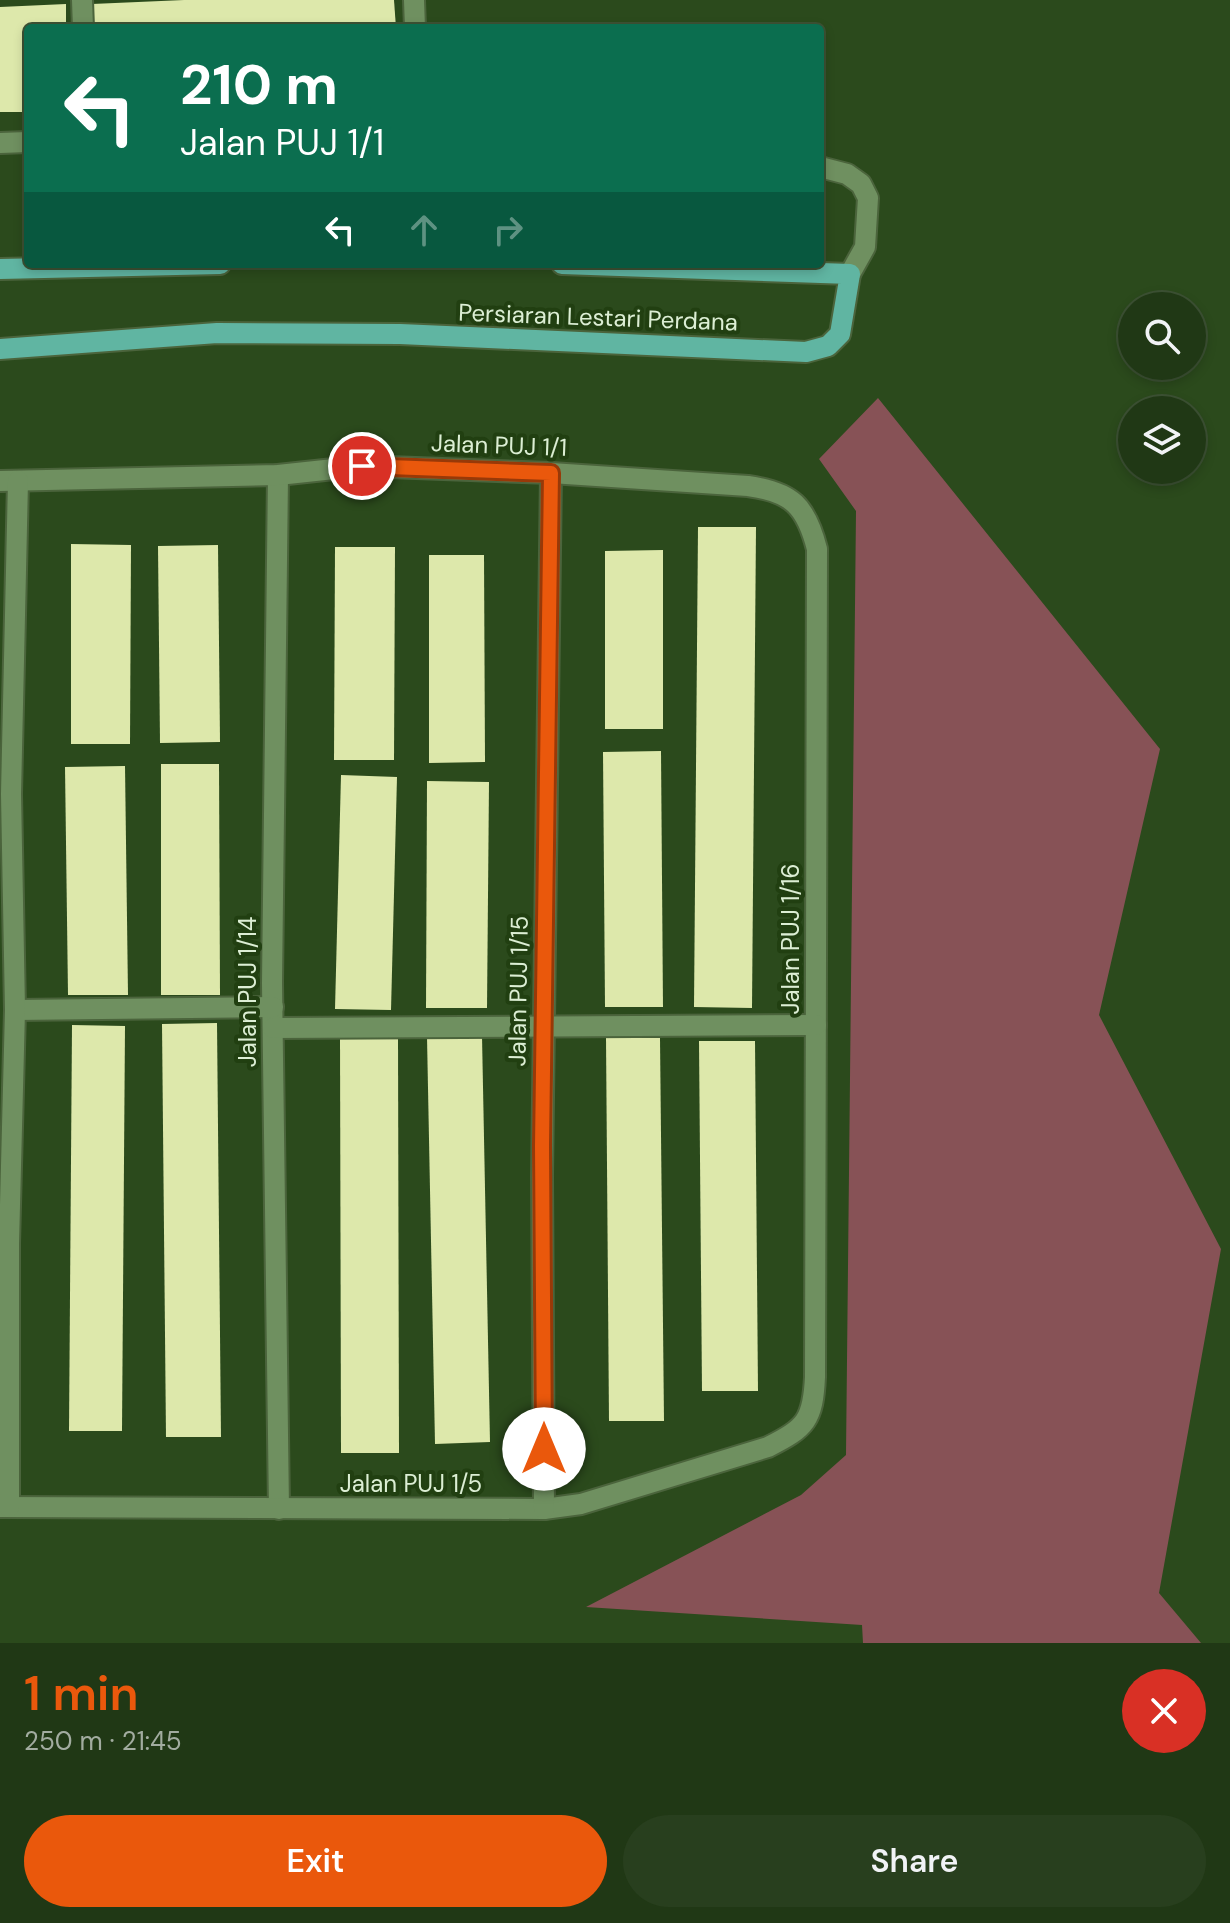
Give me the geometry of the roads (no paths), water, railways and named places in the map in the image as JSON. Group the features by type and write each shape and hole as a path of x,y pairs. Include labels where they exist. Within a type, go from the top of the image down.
{"main road":[{"path":"0,269 44,268"},
{"path":"677,268 850,274"},
{"name":"Persiaran Lestari Perdana","path":"0,349 232,333 400,334 806,352 828,346 840,334 850,274"}],"street":[{"path":"82,0 83,24"},
{"path":"414,0 415,24"},
{"path":"0,143 24,142"},
{"path":"824,168 847,174 861,184 868,198 865,247 850,274"},
{"name":"Jalan PUJ 1/1","path":"9,481 278,475 362,466 551,473 748,486 775,490 798,506"},
{"name":"Jalan PUJ 1/15","path":"544,1509 543,1027 551,473"},
{"name":"Jalan PUJ 1/14","path":"278,475 273,1028 279,1509"},
{"path":"5,1507 5,1244 15,1010 9,481"},
{"name":"Jalan PUJ 1/16","path":"798,506 811,525 817,549 815,1377"},
{"path":"15,1010 273,1007"},
{"path":"273,1028 816,1025"},
{"name":"Jalan PUJ 1/5","path":"5,1507 544,1509 581,1504 768,1447 794,1434 812,1413 815,1377"}]}
